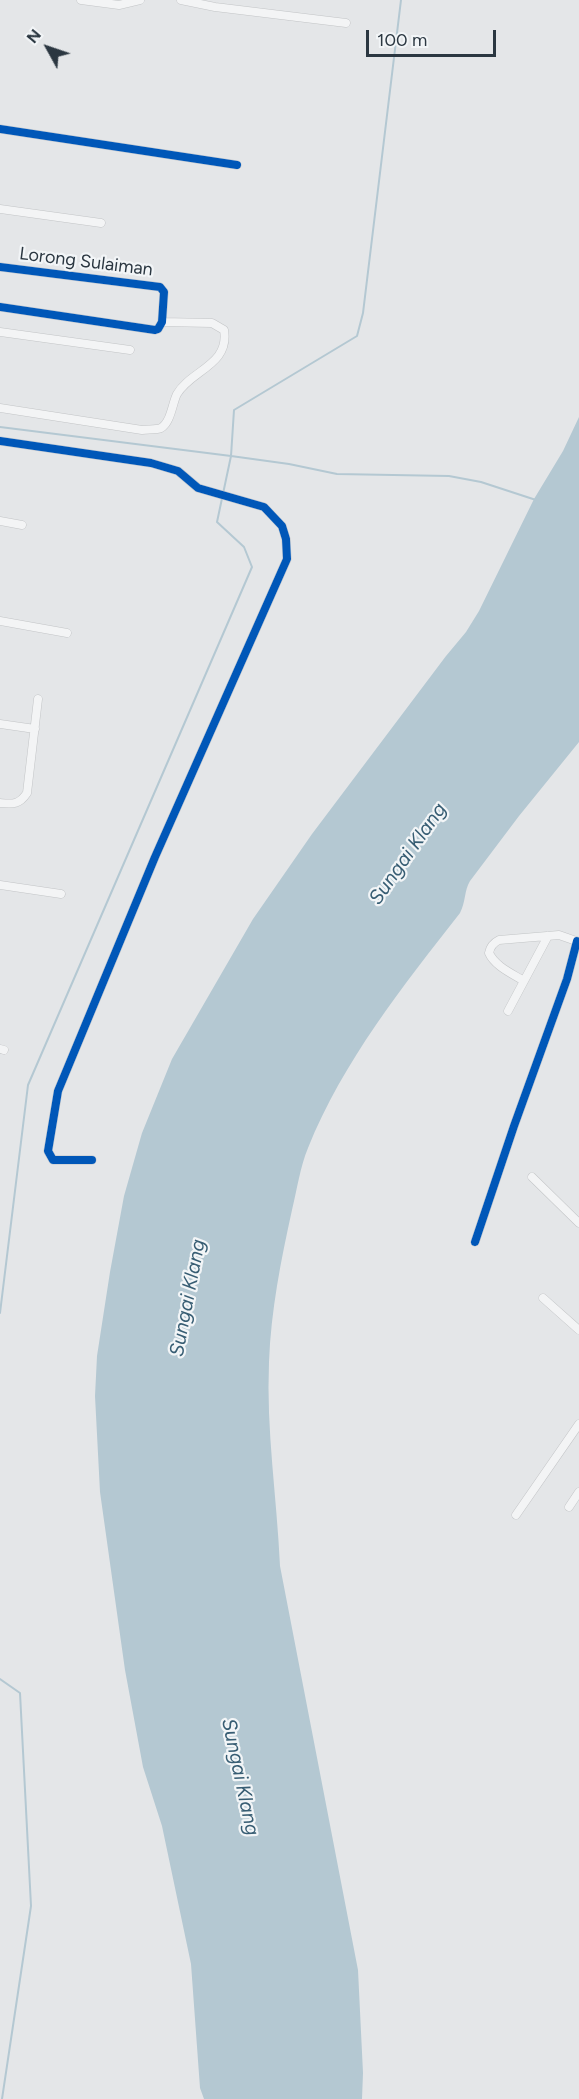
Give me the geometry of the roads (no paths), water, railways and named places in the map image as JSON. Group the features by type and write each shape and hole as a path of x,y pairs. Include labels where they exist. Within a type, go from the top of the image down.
{"street":[{"path":"81,0 119,5 140,0"},
{"path":"181,0 227,4 346,23"},
{"path":"0,129 237,165"},
{"path":"0,209 101,223"},
{"name":"Lorong Sulaiman","path":"0,267 160,287 164,292 160,326"},
{"path":"0,307 160,326 212,323 224,330 226,342 217,358 182,388 166,423 160,428 142,430 0,408"},
{"path":"0,332 130,350"},
{"path":"0,441 151,464 178,471 198,488 264,507 282,526 286,539 287,559 155,857 58,1091 48,1151 50,1157 53,1160 92,1161"},
{"path":"0,521 22,525"},
{"path":"0,621 67,633"},
{"path":"0,803 18,803 27,793 38,699"},
{"path":"0,724 35,729"},
{"path":"0,885 61,894"},
{"path":"475,1242 567,979 578,941 559,935 499,939 490,947 491,958 496,964 524,981"},
{"path":"508,1011 548,936"},
{"path":"532,1177 579,1223"},
{"path":"543,1298 579,1330"},
{"path":"516,1515 579,1424"},
{"path":"569,1507 579,1492"}],"water":[{"name":"Sungai Klang","path":"579,417 579,742 470,881 460,913 376,1025 338,1085 322,1116 303,1163 274,1304 268,1388 280,1566 358,1970 363,2073 362,2099 204,2099 200,2088 191,1964 162,1826 143,1767 125,1670 100,1492 95,1396 97,1356 124,1196 142,1133 172,1059 253,919 312,834 466,632"}],"waterway":[{"path":"0,1313 28,1085 252,567 244,547 217,522 231,456 234,410 357,336 363,313 401,0"},
{"path":"0,427 289,464 337,474 449,476 481,482 536,500"},
{"path":"0,1679 20,1693 31,1906 2,2099"}]}
